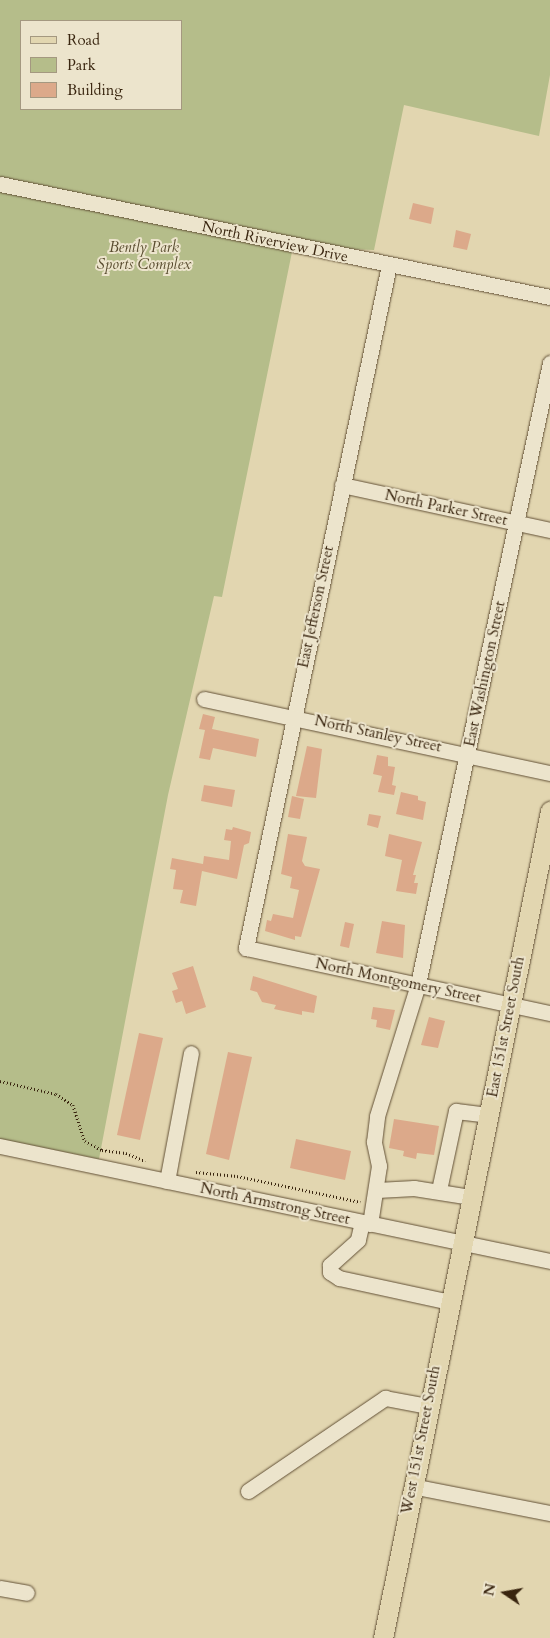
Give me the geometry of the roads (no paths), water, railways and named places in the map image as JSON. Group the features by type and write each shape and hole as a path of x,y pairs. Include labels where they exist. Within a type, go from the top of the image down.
{"main road":[{"name":"East 151st Street South","path":"462,1243 550,811"},
{"name":"West 151st Street South","path":"383,1638 462,1243"}],"street":[{"name":"North Riverview Drive","path":"0,184 389,266 550,297"},
{"name":"East Jefferson Street","path":"246,948 293,716 389,266"},
{"name":"East Washington Street","path":"450,1302 340,1278 330,1272 330,1265 358,1240 377,1190 379,1166 374,1142 377,1116 418,984 469,754 550,363"},
{"name":"North Parker Street","path":"342,485 550,530"},
{"name":"North Stanley Street","path":"204,699 293,716 550,773"},
{"name":"North Montgomery Street","path":"246,948 550,1014"},
{"path":"167,1181 191,1053"},
{"path":"439,1190 456,1111 488,1115"},
{"name":"North Armstrong Street","path":"0,1146 550,1261"},
{"path":"377,1190 391,1187 439,1190 472,1197"},
{"path":"248,1491 385,1398 428,1406"},
{"path":"412,1486 550,1513"},
{"path":"0,1588 27,1593"}],"park label":[{"name":"Bently Park Sports Complex","path":"144,256"}]}
